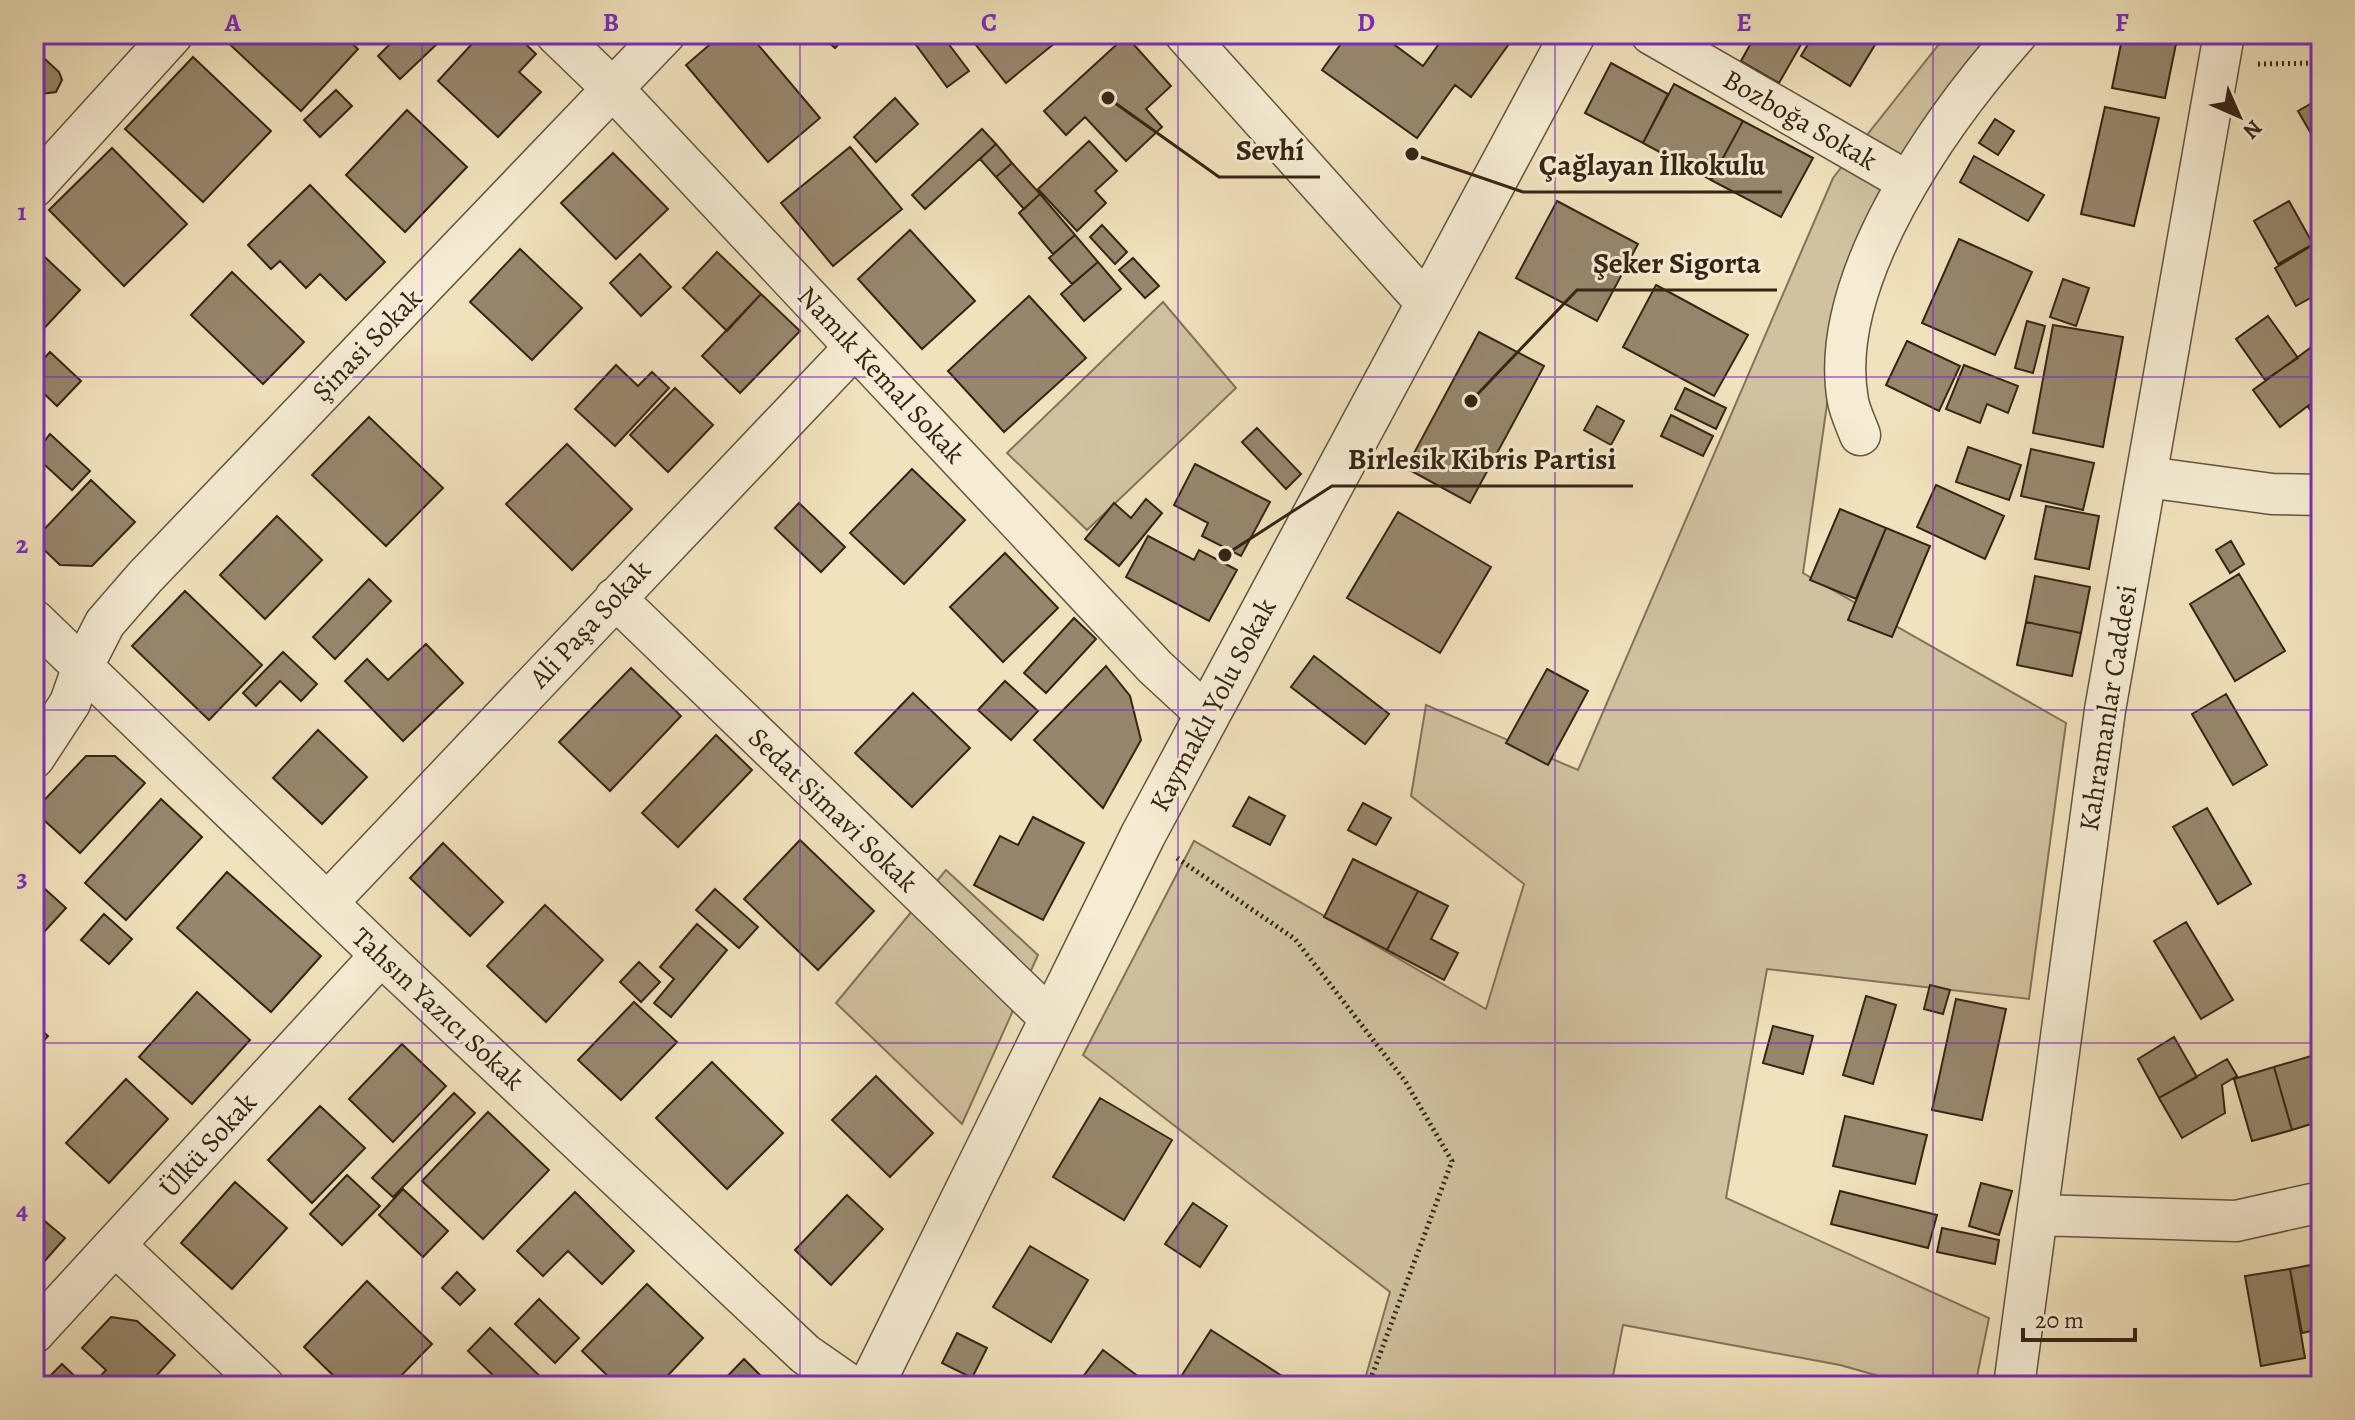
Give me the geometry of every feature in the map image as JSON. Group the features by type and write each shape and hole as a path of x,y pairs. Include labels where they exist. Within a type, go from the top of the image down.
{"street":[{"path":"34,187 173,34"},
{"name":"Namık Kemal Sokak","path":"556,34 613,89 1155,667 1207,715"},
{"name":"Şinasi Sokak","path":"34,758 70,703 83,666 105,623 145,577 665,34"},
{"path":"1185,34 1428,305"},
{"name":"Kaymaklı Yolu Sokak","path":"871,1386 1143,835 1573,34"},
{"name":"Bozboğa Sokak","path":"1651,34 1908,182"},
{"name":"Bozboğa Sokak","path":"1860,435 1848,402 1846,358 1852,318 1873,250 1908,182 1953,111 2017,34"},
{"name":"Kahramanlar Caddesi","path":"2014,1386 2092,796 2221,49"},
{"name":"Ali Paşa Sokak","path":"327,903 855,347"},
{"path":"2147,477 2272,494 2321,495"},
{"name":"Sedat Simavi Sokak","path":"615,598 1053,1021"},
{"name":"Tahsın Yazıcı Sokak","path":"34,620 381,955 805,1354 851,1386"},
{"name":"Ülkü Sokak","path":"34,1333 381,955"},
{"path":"2038,1215 2236,1221 2321,1202"},
{"path":"116,1246 264,1386"}],"path":[{"path":"2221,49 2321,63"},
{"path":"1143,835 1295,939 1405,1081 1452,1161 1368,1386"}],"shaded area":[{"path":"1947,34 2012,34 1841,306 1803,573 2066,723 2029,999 1767,969 1726,1198 1989,1318 1975,1386 1914,1386 1840,1365 1623,1325 1611,1386 1363,1386 1390,1292 1083,1055 1194,841 1486,1009 1524,884 1411,796 1426,705 1578,770 1833,178"},
{"path":"1163,302 1236,388 1087,530 1007,453"},
{"path":"946,870 1038,955 962,1124 836,1003"}],"building":[{"path":"230,34 342,34 358,49 301,111 225,40"},
{"path":"400,34 429,34 438,43 400,79 378,56"},
{"path":"481,34 515,34 536,54 519,72 541,92 498,137 438,81"},
{"path":"722,34 749,34 820,118 768,162 686,65"},
{"path":"819,34 848,34 835,48"},
{"path":"908,34 941,34 969,71 947,87"},
{"path":"988,34 1066,34 1006,83 976,45"},
{"path":"1348,34 1392,34 1388,40 1423,66 1446,34 1516,34 1471,97 1455,85 1417,138 1322,70"},
{"path":"1756,34 1807,34 1779,83 1741,61"},
{"path":"1814,34 1881,35 1850,86 1801,56"},
{"path":"2123,34 2178,34 2165,98 2112,88"},
{"path":"1126,36 1171,86 1146,109 1162,127 1126,161 1085,117 1066,135 1044,111"},
{"path":"34,49 59,72 62,80 56,92 41,94 34,88"},
{"path":"193,57 271,131 203,202 125,129"},
{"path":"1611,63 1668,94 1643,143 1585,113"},
{"path":"1674,84 1743,121 1711,180 1643,143"},
{"path":"336,90 352,106 320,137 304,120"},
{"path":"895,98 918,124 876,162 854,137"},
{"path":"2321,98 2321,139 2316,142 2298,111"},
{"path":"2105,107 2159,118 2134,226 2081,214"},
{"path":"407,110 467,167 405,232 346,175"},
{"path":"1995,119 2014,131 1998,155 1979,143"},
{"path":"1743,121 1813,158 1781,217 1711,180"},
{"path":"982,129 996,144 925,209 912,195"},
{"path":"1089,141 1117,171 1095,191 1106,203 1077,231 1038,189"},
{"path":"996,144 1012,163 996,177 980,159"},
{"path":"850,147 902,209 833,266 781,203"},
{"path":"112,148 187,224 124,286 49,210"},
{"path":"613,153 668,209 616,259 561,203"},
{"path":"1974,156 2044,195 2028,221 1960,182"},
{"path":"1012,163 1040,194 1024,209 996,177"},
{"path":"310,185 385,262 346,300 320,274 306,288 280,261 271,269 248,245"},
{"path":"1040,194 1075,235 1053,254 1019,213"},
{"path":"1557,201 1638,244 1597,321 1516,278"},
{"path":"2289,201 2313,244 2278,264 2254,221"},
{"path":"1102,225 1127,252 1115,264 1090,237"},
{"path":"910,230 975,301 922,349 858,279"},
{"path":"1075,235 1098,262 1072,284 1049,258"},
{"path":"1959,239 2032,272 1995,355 1922,323"},
{"path":"2321,240 2321,292 2296,306 2275,268"},
{"path":"34,247 80,290 34,339"},
{"path":"520,249 582,308 532,360 470,302"},
{"path":"717,252 761,294 727,331 683,288"},
{"path":"640,254 671,287 641,316 610,283"},
{"path":"1133,258 1159,286 1145,298 1119,270"},
{"path":"1098,262 1121,289 1084,321 1061,294"},
{"path":"232,272 304,342 263,384 191,315"},
{"path":"2063,279 2089,288 2076,326 2050,317"},
{"path":"1656,285 1748,335 1714,396 1623,347"},
{"path":"761,294 800,331 740,393 702,356"},
{"path":"1029,296 1086,358 1004,432 948,371"},
{"path":"2268,316 2298,358 2265,380 2236,339"},
{"path":"2027,321 2045,326 2033,373 2015,368"},
{"path":"2053,325 2123,337 2103,447 2033,433"},
{"path":"1479,332 1544,366 1470,503 1406,468"},
{"path":"2321,340 2321,374 2316,378 2321,385 2321,396 2280,427 2253,390"},
{"path":"1907,341 1960,366 1939,411 1886,385"},
{"path":"50,352 81,381 57,406 34,384 34,369"},
{"path":"616,365 638,386 652,372 669,388 615,446 575,409"},
{"path":"1964,365 2018,386 2008,413 1987,404 1980,423 1946,409"},
{"path":"675,388 713,425 668,472 630,435"},
{"path":"1685,388 1726,408 1716,429 1675,409"},
{"path":"2321,396 2321,424 2308,407"},
{"path":"1597,406 1624,421 1611,445 1584,430"},
{"path":"1671,415 1713,436 1703,456 1661,436"},
{"path":"369,417 443,488 386,546 312,475"},
{"path":"1257,428 1301,474 1286,489 1242,442"},
{"path":"50,434 90,471 72,490 34,455"},
{"path":"567,444 632,509 572,570 506,504"},
{"path":"1968,447 2021,465 2009,500 1956,482"},
{"path":"2031,449 2094,463 2083,510 2021,496"},
{"path":"1195,464 1270,502 1241,556 1202,536 1208,523 1174,505"},
{"path":"912,469 965,520 904,584 850,533"},
{"path":"91,480 135,522 92,566 60,565 34,540"},
{"path":"1936,485 2004,516 1985,559 1917,527"},
{"path":"1146,499 1162,513 1119,566 1085,539 1114,503 1131,518"},
{"path":"799,503 845,547 821,572 775,528"},
{"path":"2046,506 2099,516 2089,569 2035,559"},
{"path":"1840,509 1886,528 1856,599 1810,580"},
{"path":"1398,512 1491,567 1440,653 1347,598"},
{"path":"277,516 322,560 265,619 220,575"},
{"path":"1886,528 1930,546 1892,637 1848,620"},
{"path":"1148,536 1194,560 1199,550 1237,570 1209,621 1126,577"},
{"path":"2231,541 2244,564 2230,573 2216,550"},
{"path":"1005,553 1058,608 1003,662 950,607"},
{"path":"2239,574 2285,651 2235,681 2190,604"},
{"path":"2035,576 2090,587 2081,633 2026,622"},
{"path":"369,579 391,601 335,659 313,637"},
{"path":"185,591 262,665 209,720 132,646"},
{"path":"1074,618 1096,639 1046,693 1024,673"},
{"path":"2026,622 2081,633 2072,676 2017,665"},
{"path":"426,644 463,683 403,741 345,681 367,659 388,680"},
{"path":"283,652 317,684 301,701 280,681 256,706 243,693"},
{"path":"1314,656 1389,714 1365,744 1291,687"},
{"path":"1106,666 1130,696 1141,740 1103,808 1034,740"},
{"path":"631,668 681,716 610,791 559,742"},
{"path":"1547,669 1588,691 1548,765 1506,743"},
{"path":"1005,681 1038,711 1011,740 978,710"},
{"path":"913,693 970,748 912,807 855,753"},
{"path":"2226,694 2267,765 2233,785 2192,714"},
{"path":"318,730 367,777 322,824 273,778"},
{"path":"716,735 752,770 678,847 642,813"},
{"path":"86,756 115,756 145,783 80,853 34,811"},
{"path":"1249,797 1285,816 1270,845 1233,826"},
{"path":"161,799 202,837 126,920 85,883"},
{"path":"1363,803 1391,818 1376,845 1348,830"},
{"path":"2207,808 2251,884 2218,904 2173,827"},
{"path":"1033,817 1084,843 1043,920 974,885 1000,836 1018,845"},
{"path":"800,840 874,911 818,970 744,899"},
{"path":"443,843 503,902 470,936 410,878"},
{"path":"1353,859 1418,891 1387,950 1324,917"},
{"path":"227,872 321,956 271,1012 177,928"},
{"path":"34,879 66,908 34,943"},
{"path":"715,889 758,927 739,948 696,910"},
{"path":"1418,891 1448,906 1431,939 1458,953 1444,980 1387,950"},
{"path":"545,905 603,960 546,1022 487,966"},
{"path":"104,914 132,939 109,964 81,940"},
{"path":"2186,922 2233,1000 2201,1019 2154,941"},
{"path":"697,924 727,950 671,1017 654,1003 674,979 660,967"},
{"path":"639,962 660,982 641,1002 620,982"},
{"path":"1930,985 1950,990 1943,1014 1924,1009"},
{"path":"197,992 250,1040 192,1104 139,1057"},
{"path":"1866,996 1896,1005 1873,1084 1843,1075"},
{"path":"1956,999 2006,1009 1982,1120 1932,1110"},
{"path":"634,1002 677,1042 621,1100 578,1060"},
{"path":"34,1024 48,1036 34,1051"},
{"path":"1773,1026 1813,1036 1803,1074 1763,1063"},
{"path":"2174,1037 2197,1077 2159,1098 2138,1059"},
{"path":"402,1044 446,1086 393,1142 349,1099"},
{"path":"2321,1053 2321,1121 2292,1130 2274,1067"},
{"path":"2227,1059 2237,1076 2222,1085 2225,1113 2182,1138 2159,1098"},
{"path":"712,1062 783,1133 727,1189 656,1118"},
{"path":"2274,1067 2292,1130 2252,1141 2234,1079"},
{"path":"876,1076 933,1133 890,1177 832,1120"},
{"path":"126,1079 168,1119 109,1183 66,1143"},
{"path":"454,1093 475,1113 393,1197 372,1178"},
{"path":"1100,1098 1172,1140 1124,1220 1053,1177"},
{"path":"320,1106 365,1148 312,1203 268,1160"},
{"path":"488,1112 549,1170 483,1239 422,1181"},
{"path":"1845,1116 1927,1135 1915,1184 1833,1166"},
{"path":"347,1175 380,1206 342,1245 310,1214"},
{"path":"235,1182 287,1228 232,1289 181,1243"},
{"path":"1981,1183 2012,1191 1999,1235 1969,1226"},
{"path":"403,1189 448,1231 423,1257 379,1215"},
{"path":"1840,1191 1937,1215 1928,1248 1831,1224"},
{"path":"575,1192 634,1251 602,1284 568,1251 543,1276 517,1251"},
{"path":"847,1195 883,1229 831,1285 795,1250"},
{"path":"1193,1203 1227,1226 1200,1267 1165,1244"},
{"path":"34,1212 65,1238 35,1272 34,1271"},
{"path":"1942,1228 1999,1240 1995,1264 1937,1252"},
{"path":"1030,1246 1088,1280 1051,1342 993,1307"},
{"path":"2321,1263 2321,1329 2302,1333 2290,1269"},
{"path":"2290,1269 2305,1358 2261,1366 2245,1276"},
{"path":"457,1272 475,1290 460,1305 442,1288"},
{"path":"367,1281 432,1344 391,1386 344,1386 304,1347"},
{"path":"647,1284 703,1338 658,1386 618,1386 582,1351"},
{"path":"539,1299 579,1338 555,1363 515,1324"},
{"path":"111,1317 137,1321 175,1355 147,1386 129,1386 124,1382 121,1386 104,1386 97,1380 106,1370 82,1348"},
{"path":"490,1328 550,1386 504,1386 468,1351"},
{"path":"1211,1330 1282,1376 1276,1386 1175,1386"},
{"path":"957,1333 987,1348 972,1378 942,1363"},
{"path":"1103,1350 1151,1386 1076,1386"},
{"path":"744,1359 771,1386 718,1386"},
{"path":"62,1364 85,1386 40,1386"}],"place":[{"name":"Sevhí","path":"1108,98"},
{"name":"Çağlayan İlkokulu","path":"1412,154"},
{"name":"Şeker Sigorta","path":"1471,401"},
{"name":"Birlesik Kibris Partisi","path":"1225,555"}]}
